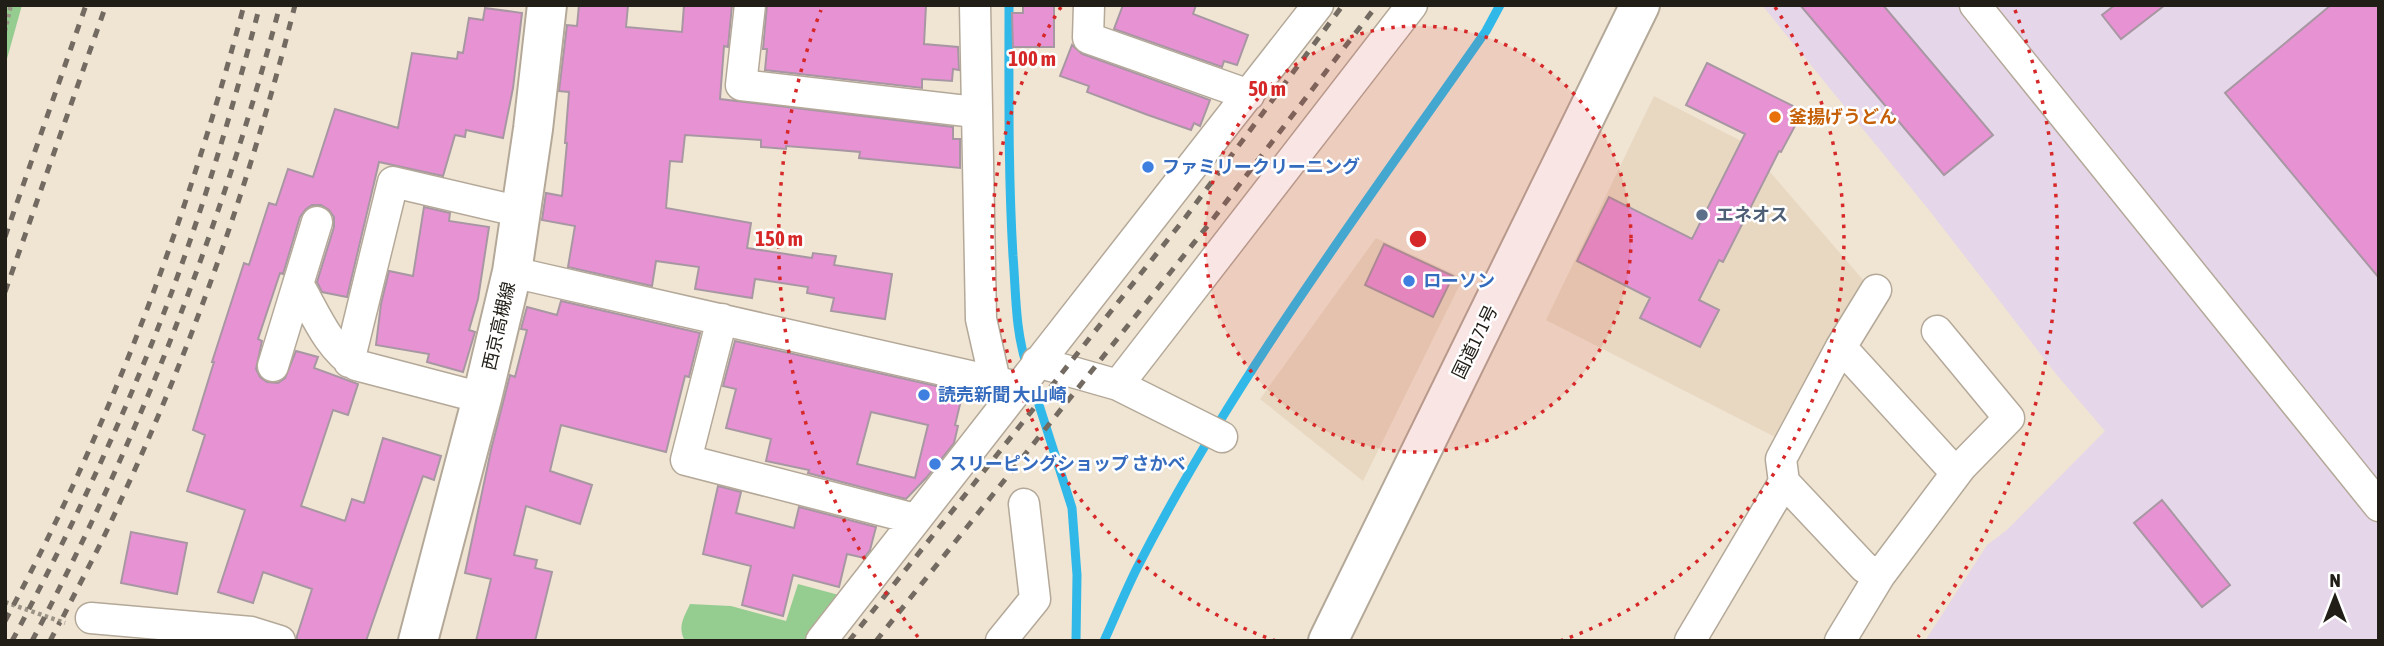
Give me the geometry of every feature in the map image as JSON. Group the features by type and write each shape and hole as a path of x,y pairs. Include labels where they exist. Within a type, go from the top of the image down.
{"main road":[{"name":"西京高槻線","path":"418,641 512,272 547,5"},
{"name":"国道171号","path":"1328,641 1640,5"}],"street":[{"path":"750,5 741,85 975,112"},
{"path":"975,5 981,319 1006,384"},
{"path":"1089,5 1088,37 1249,95"},
{"path":"821,641 915,519 1006,384 1037,362 1318,5"},
{"path":"1118,385 1412,5"},
{"path":"1975,5 2379,506"},
{"path":"349,362 393,182 521,212"},
{"path":"274,366 317,222"},
{"path":"512,272 1006,384"},
{"path":"298,284 331,342 349,362 482,398"},
{"path":"1876,290 1841,347 1781,459 1784,482 1865,568 1880,575"},
{"path":"722,320 686,460 915,519"},
{"path":"1840,641 1880,575 1956,473 2009,418 1937,331"},
{"path":"1841,347 1956,473"},
{"path":"1037,362 1118,385 1222,437"},
{"path":"1690,641 1784,482"},
{"path":"1001,641 1035,599 1024,504"},
{"path":"91,618 251,632 279,641"}],"path":[{"path":"5,31 11,5"},
{"path":"5,602 60,622"}],"shaded area":[{"path":"1762,5 2379,5 2379,641 1925,641 1987,545 2007,530 2105,431 2056,374 1929,210"},
{"name":"エネオス","path":"1654,96 1745,143 1870,288 1777,438 1546,320"},
{"path":"1376,238 1463,278 1363,481 1260,399"}],"green space":[{"path":"5,5 22,5 5,66"},
{"path":"798,584 850,598 817,641 685,641 681,627 690,604 731,606 786,621"}],"building":[{"path":"579,5 628,5 626,27 682,32 684,5 732,5 728,47 724,46 720,99 953,127 953,139 960,139 960,168 859,158 860,152 786,146 786,149 761,147 761,140 685,135 682,162 670,161 666,208 751,223 747,248 812,258 813,253 836,256 834,265 892,274 885,319 831,311 834,298 807,293 808,287 755,279 752,298 695,289 699,267 656,261 652,286 568,267 575,226 542,220 546,193 562,196 569,92 559,91 567,25 577,26"},
{"path":"767,5 926,5 924,44 958,47 959,70 953,69 952,81 922,79 922,88 765,70 767,49 763,49"},
{"path":"1023,5 1054,5 1054,47 1013,47 1012,13 1023,13"},
{"path":"1123,5 1196,5 1193,14 1248,35 1237,65 1224,61 1222,67 1114,29"},
{"path":"1800,5 1883,5 1993,135 1944,175"},
{"path":"2115,5 2165,5 2121,39 2102,15"},
{"path":"2331,5 2379,5 2379,278 2225,93"},
{"path":"485,8 522,13 513,88 503,138 466,130 465,137 455,135 443,176 379,162 347,297 322,292 317,282 334,227 334,217 321,205 312,205 306,209 300,217 283,274 280,273 258,339 262,341 256,369 260,377 267,382 278,383 285,378 296,351 318,357 314,368 358,384 348,415 333,410 301,506 345,521 352,499 364,503 383,438 441,456 434,480 423,476 366,641 297,641 312,589 263,572 253,603 218,592 245,510 187,491 205,435 193,430 212,362 244,263 249,265 269,203 276,205 288,169 313,177 335,109 398,128 412,53 457,59 458,52 463,53 469,18 483,20"},
{"path":"1072,45 1082,54 1210,100 1200,126 1194,123 1191,130 1148,115 1087,92 1089,86 1060,76"},
{"path":"1707,63 1803,111 1781,152 1779,151 1723,262 1719,260 1699,300 1719,310 1700,347 1640,318 1650,298 1577,261 1609,197 1692,239 1745,134 1686,105"},
{"path":"424,207 450,213 449,221 489,227 478,299 469,330 475,332 463,372 427,362 429,354 376,345 381,304 389,271 413,276"},
{"name":"ローソン","path":"1384,244 1453,276 1433,317 1365,285"},
{"path":"561,301 700,333 689,377 685,376 666,452 561,425 550,471 592,485 580,524 526,506 514,555 537,560 535,568 552,572 535,641 476,641 491,579 465,573 510,375 515,377 527,330 521,329 527,307 557,315"},
{"path":"735,341 963,392 955,425 958,426 954,443 906,499 808,473 809,470 766,461 771,439 726,428 736,389 723,386","holes":["871,412 928,425 915,478 857,464"]},
{"path":"718,486 741,492 736,513 794,528 799,507 876,527 870,550 864,558 847,554 839,587 793,575 783,616 742,605 751,566 703,554"},
{"path":"2162,500 2230,585 2202,607 2134,523"},
{"path":"131,532 187,543 177,594 121,583"}],"waterway":[{"path":"1009,5 1011,225 1018,325 1027,366"},
{"path":"1104,641 1137,568 1215,429 1302,294 1486,31 1500,5"},
{"path":"1032,383 1072,508 1077,575 1076,641"}],"railway":[{"path":"5,237 86,5"},
{"path":"5,292 106,5"},
{"path":"5,621 79,473 143,320 198,164 244,5"},
{"path":"12,641 86,494 152,343 211,176 260,5"},
{"path":"32,641 108,487 174,330 232,169 280,5"},
{"path":"63,617 107,531 197,320 260,132 295,5"},
{"path":"849,641 1185,218 1343,5"},
{"path":"876,641 1213,219 1377,5"},
{"path":"50,641 60,622"}],"place":[{"name":"釜揚げうどん","path":"1775,117"},
{"name":"ファミリークリーニング","path":"1148,167"},
{"name":"エネオス","path":"1702,215"},
{"name":"ローソン","path":"1409,281"},
{"name":"読売新聞 大山崎","path":"924,395"},
{"name":"スリーピングショップ さかべ","path":"935,464"}]}
